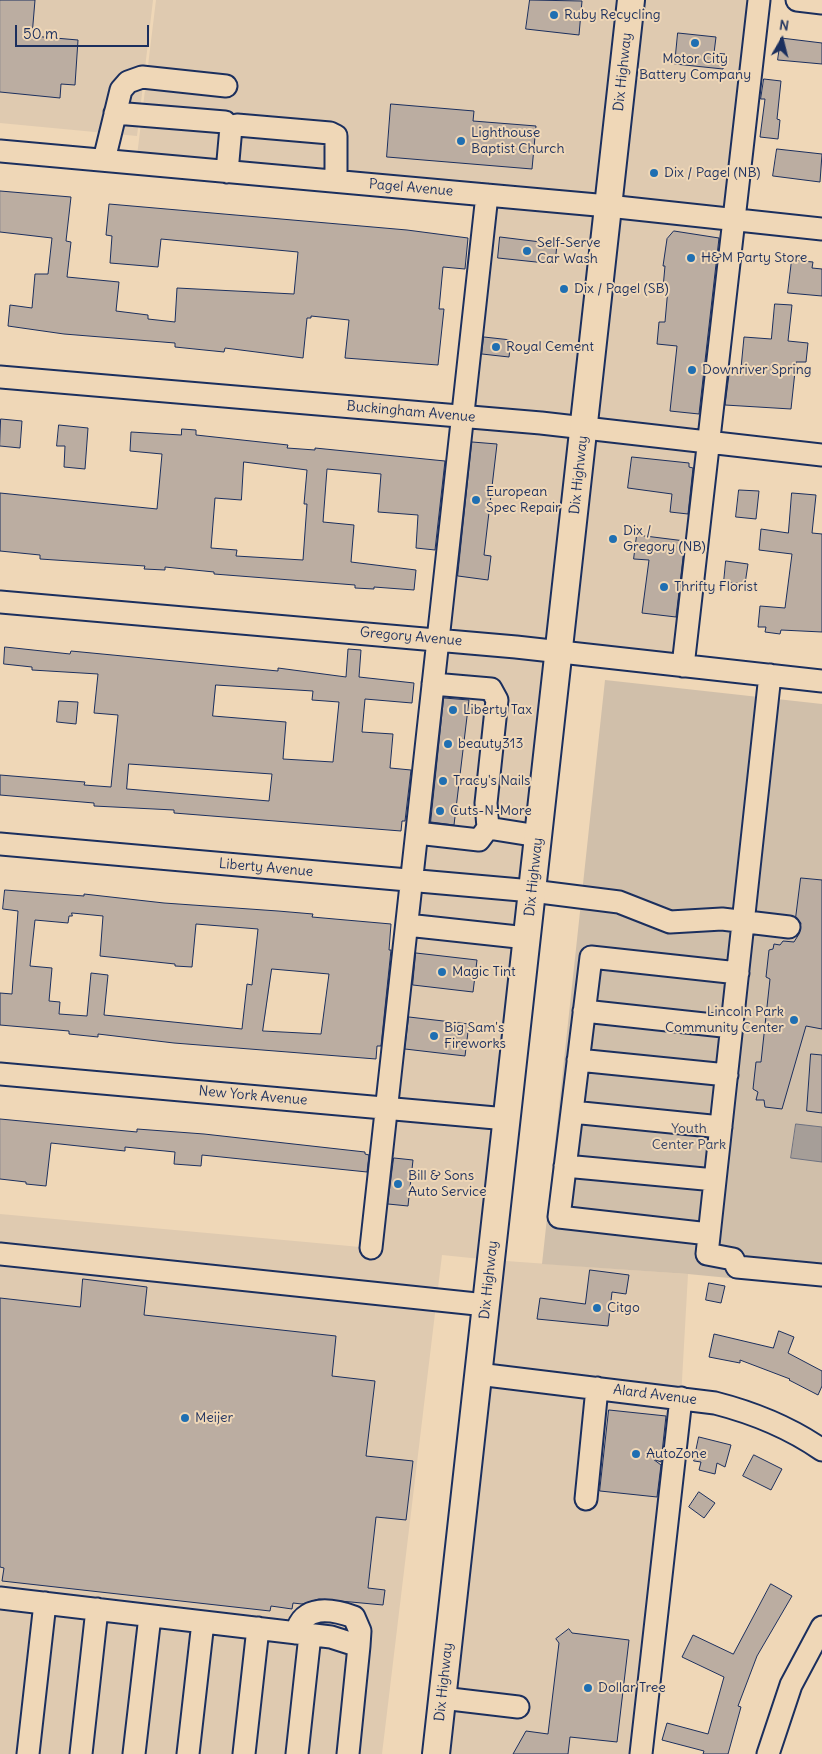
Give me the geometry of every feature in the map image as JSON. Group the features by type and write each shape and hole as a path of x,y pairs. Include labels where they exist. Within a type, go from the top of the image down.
{"main road":[{"name":"Dix Highway","path":"436,1754 631,0"}],"street":[{"path":"683,666 759,0"},
{"path":"797,0 822,3"},
{"path":"104,160 121,90 128,82 142,77 226,86"},
{"path":"115,113 225,122"},
{"path":"228,172 231,128 237,125 330,133 336,136 336,181"},
{"name":"Pagel Avenue","path":"0,151 608,206 822,229"},
{"path":"371,1248 487,195"},
{"name":"Buckingham Avenue","path":"0,376 462,416 822,454"},
{"name":"Gregory Avenue","path":"0,602 438,640 822,681"},
{"path":"770,675 707,1254 733,1259 737,1267 822,1275"},
{"path":"417,833 479,840 488,828 486,803 497,700 491,689 433,684"},
{"path":"488,828 538,836"},
{"name":"Liberty Avenue","path":"0,844 532,891 619,902 670,922 722,919 789,927"},
{"path":"407,926 527,938"},
{"path":"709,1234 559,1217 591,957 738,973"},
{"path":"584,1011 732,1027"},
{"path":"578,1060 727,1075"},
{"name":"New York Avenue","path":"0,1074 507,1118"},
{"path":"572,1112 721,1127"},
{"path":"565,1166 715,1180"},
{"path":"0,1254 486,1305"},
{"name":"Alard Avenue","path":"478,1374 681,1398 745,1410 774,1422 822,1450"},
{"path":"586,1499 597,1388"},
{"path":"641,1754 681,1398"},
{"path":"0,1598 331,1637 359,1646 348,1754"},
{"path":"28,1754 45,1603"},
{"path":"81,1754 98,1610"},
{"path":"134,1754 150,1616"},
{"path":"188,1754 203,1622"},
{"path":"768,1754 791,1685 822,1627"},
{"path":"244,1754 258,1628"},
{"path":"297,1754 303,1634"},
{"path":"442,1698 518,1707"}],"shaded area":[{"path":"0,0 153,0 137,136 0,123"},
{"path":"156,0 759,0 683,666 559,652 492,1260 688,1274 681,1398 641,1754 436,1754 491,1260 442,1255 382,1754 0,1754 0,1214 371,1248 487,195 136,164"},
{"path":"796,1124 822,1127 822,1162 791,1158"}],"green space":[{"name":"Youth Center Park","path":"605,680 822,704 822,1287 688,1274 542,1264"}],"building":[{"path":"0,0 35,0 32,36 78,40 75,85 61,84 60,98 0,92"},
{"name":"Ruby Recycling","path":"530,0 582,1 579,35 526,29"},
{"path":"678,33 716,37 714,53 725,54 723,69 675,64"},
{"path":"781,38 822,43 822,64 778,60"},
{"path":"764,79 781,81 777,119 780,120 778,139 760,137 765,99 761,99"},
{"name":"Lighthouse Baptist Church","path":"391,104 474,111 473,121 536,126 532,169 387,157"},
{"path":"777,149 822,154 820,182 773,176"},
{"path":"0,191 71,197 66,241 71,242 67,277 119,282 116,311 148,315 148,319 175,322 177,288 294,294 298,252 161,239 158,267 110,263 112,236 106,235 109,204 407,230 468,238 465,269 443,267 439,309 444,309 438,365 345,358 349,320 311,316 311,318 307,318 303,358 225,348 224,352 175,347 175,343 64,334 8,326 10,305 32,308 35,274 48,274 52,238 0,232"},
{"path":"674,231 719,238 699,414 670,411 677,346 657,344 659,322 665,322 668,288 663,288 665,266 663,266 667,239"},
{"name":"Self-Serve Car Wash","path":"500,237 557,244 555,264 498,258"},
{"path":"792,260 813,262 812,268 822,269 822,296 788,293"},
{"path":"775,304 792,305 788,341 808,343 806,362 796,362 791,409 725,405 730,367 741,368 744,337 771,339"},
{"name":"Royal Cement","path":"484,337 511,340 509,357 482,354"},
{"path":"1,419 22,421 20,448 0,446"},
{"path":"59,425 88,428 85,469 64,467 65,446 57,446"},
{"path":"182,429 196,430 196,435 288,445 287,448 315,450 315,448 445,461 435,550 416,548 418,515 378,512 381,474 327,469 323,522 354,525 351,562 416,570 414,590 374,587 374,589 355,588 355,585 214,574 214,572 165,567 165,570 144,569 145,566 40,559 40,555 0,551 0,493 157,509 162,454 130,451 131,432 181,435","holes":["244,462 307,470 304,504 307,504 303,560 236,556 237,550 211,548 215,498 241,500"]},
{"name":"European Spec Repair","path":"472,442 497,444 484,555 491,556 488,580 458,576"},
{"path":"632,457 689,463 689,467 693,468 688,514 670,512 672,494 628,488"},
{"path":"739,490 759,491 756,519 736,517"},
{"path":"792,493 816,495 812,533 822,534 822,632 781,630 780,634 765,632 766,627 758,627 760,606 785,608 792,554 759,550 761,529 788,533"},
{"name":"Thrifty Florist","path":"637,535 685,541 676,617 642,613 649,560 634,559"},
{"path":"726,561 748,564 745,584 724,582"},
{"path":"5,647 70,654 71,651 278,671 278,668 346,677 348,649 361,650 359,677 414,683 412,703 365,699 362,732 393,734 390,768 411,770 405,821 402,821 401,831 174,813 174,810 94,806 94,803 0,795 0,775 85,782 84,785 111,787 118,715 94,713 98,674 32,670 32,667 4,664","holes":["216,685 313,691 312,700 339,702 333,762 283,759 286,722 213,716","129,764 272,774 269,801 127,789"]},
{"path":"444,698 469,700 454,825 431,822"},
{"path":"59,701 78,702 76,724 57,722"},
{"name":"Lincoln Park Community Center","path":"801,878 822,880 822,1029 806,1026 782,1109 765,1107 764,1100 756,1100 758,1092 753,1089 756,1062 761,1062 770,979 766,977 769,950 773,949 774,944 780,945 783,941 794,942 799,934 801,923 796,917"},
{"path":"5,890 84,896 84,894 164,903 313,914 312,917 391,924 389,950 391,950 381,1046 377,1046 376,1059 174,1043 98,1034 98,1037 69,1034 69,1031 0,1025 0,993 12,994 18,911 3,909","holes":["72,913 103,916 100,956 175,964 175,966 192,967 196,924 258,929 252,985 247,984 242,1029 104,1015 108,975 91,973 87,1016 59,1014 60,1002 49,1001 52,968 30,966 35,920 68,923 69,916 72,916","272,969 329,974 321,1034 263,1031"]},
{"name":"Magic Tint","path":"416,953 477,960 473,992 413,985"},
{"name":"Big Sam's Fireworks","path":"409,1017 469,1024 465,1056 405,1049"},
{"path":"811,1054 822,1055 822,1113 807,1111"},
{"path":"0,1119 137,1132 137,1129 204,1134 365,1152 365,1154 369,1155 367,1172 202,1155 201,1166 174,1164 175,1152 125,1147 125,1151 51,1143 46,1186 26,1184 26,1182 0,1179"},
{"name":"Bill & Sons Auto Service","path":"394,1158 413,1160 408,1206 388,1204"},
{"name":"Citgo","path":"590,1270 629,1275 626,1294 612,1292 608,1326 537,1319 540,1298 585,1304"},
{"name":"Meijer","path":"83,1279 147,1287 144,1315 336,1336 332,1376 375,1381 366,1456 413,1461 406,1520 376,1517 368,1588 385,1590 383,1605 319,1599 302,1604 293,1603 292,1609 271,1606 270,1611 2,1581 4,1568 0,1567 0,1298 80,1307"},
{"path":"709,1283 725,1286 721,1303 706,1300"},
{"path":"779,1331 794,1337 788,1353 822,1371 822,1386 818,1395 790,1379 740,1360 740,1363 709,1357 714,1334 773,1348"},
{"name":"AutoZone","path":"609,1410 666,1416 661,1462 653,1459 661,1465 657,1497 600,1491"},
{"path":"699,1437 731,1445 725,1467 717,1463 715,1474 699,1470 701,1462 694,1461"},
{"path":"754,1455 782,1469 771,1490 743,1476"},
{"path":"699,1492 715,1503 704,1518 689,1507"},
{"path":"771,1584 792,1596 757,1656 738,1706 741,1707 728,1754 703,1754 704,1751 662,1740 667,1723 708,1734 724,1677 682,1657 693,1635 733,1654"},
{"name":"Dollar Tree","path":"569,1629 572,1633 629,1640 617,1742 570,1737 568,1754 513,1754 526,1731 548,1734 559,1643 556,1639"}],"place":[{"name":"Ruby Recycling","path":"554,15"},
{"name":"Motor City Battery Company","path":"695,43"},
{"name":"Lighthouse Baptist Church","path":"461,141"},
{"name":"Dix / Pagel (NB)","path":"654,173"},
{"name":"Self-Serve Car Wash","path":"527,251"},
{"name":"H&M Party Store","path":"691,258"},
{"name":"Dix / Pagel (SB)","path":"564,289"},
{"name":"Royal Cement","path":"496,347"},
{"name":"Downriver Spring","path":"692,370"},
{"name":"European Spec Repair","path":"476,500"},
{"name":"Dix / Gregory (NB)","path":"613,539"},
{"name":"Thrifty Florist","path":"664,587"},
{"name":"Liberty Tax","path":"453,710"},
{"name":"beauty313","path":"448,744"},
{"name":"Tracy's Nails","path":"443,781"},
{"name":"Cuts-N-More","path":"440,811"},
{"name":"Magic Tint","path":"442,972"},
{"name":"Lincoln Park Community Center","path":"794,1020"},
{"name":"Big Sam's Fireworks","path":"434,1036"},
{"name":"Bill & Sons Auto Service","path":"398,1184"},
{"name":"Citgo","path":"597,1308"},
{"name":"Meijer","path":"185,1418"},
{"name":"AutoZone","path":"636,1454"},
{"name":"Dollar Tree","path":"588,1688"}]}
